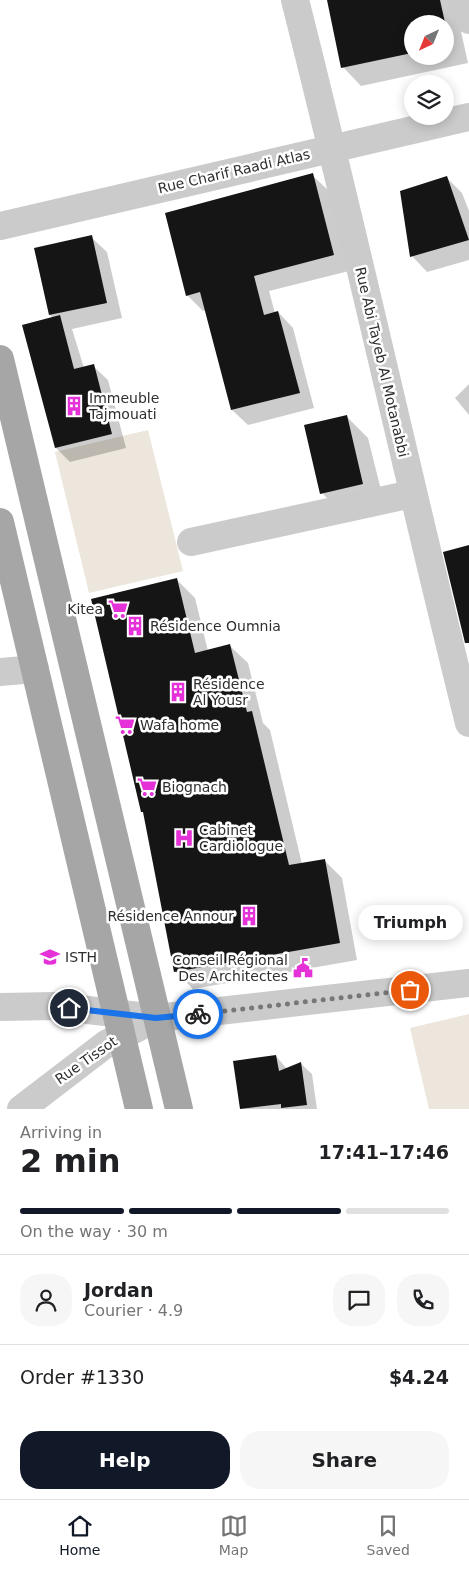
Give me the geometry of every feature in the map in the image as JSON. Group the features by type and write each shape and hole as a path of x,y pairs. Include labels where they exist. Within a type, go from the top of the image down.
{"main road":[{"path":"0,359 179,1109"},
{"path":"0,522 139,1109"}],"street":[{"name":"Rue Abi Tayeb Al Motanabbi","path":"295,0 332,148 412,494 469,724"},
{"path":"464,0 469,20"},
{"name":"Rue Charif Raadi Atlas","path":"0,226 469,117"},
{"path":"191,542 412,494"},
{"path":"0,672 35,669"},
{"path":"0,1007 54,1006 118,1024 156,1018 469,983"},
{"name":"Rue Tissot","path":"21,1109 72,1068 118,1024"}],"shaded area":[{"path":"148,430 183,571 89,593 55,452"},
{"path":"469,1014 469,1109 429,1109 410,1028"}],"building":[{"path":"327,0 440,0 443,15 404,15 404,55 341,68"},
{"path":"313,173 334,255 254,276 264,315 278,311 300,393 231,410 200,292 186,296 165,213"},
{"path":"447,176 469,240 410,257 400,191"},
{"path":"92,235 107,303 49,315 34,248"},
{"name":"Immeuble Tajmouati","path":"60,315 74,369 94,364 112,434 55,448 22,325"},
{"path":"347,415 363,484 320,494 304,425"},
{"path":"469,545 469,643 465,643 443,552"},
{"path":"177,578 195,653 230,644 247,712 252,711 289,865 325,859 340,943 174,972 143,812 141,812 91,599"},
{"path":"276,1055 279,1071 301,1062 307,1105 281,1108 281,1104 240,1109 233,1061"}],"way so far":[{"path":"198,1014 410,990"}],"place":[{"name":"Immeuble Tajmouati","path":"74,406"},
{"name":"Kitea","path":"118,609"},
{"name":"Résidence Oumnia","path":"135,626"},
{"name":"Résidence Al Yousr","path":"178,692"},
{"name":"Wafa home","path":"125,725"},
{"name":"Biognach","path":"147,787"},
{"name":"Cabinet Cardiologue","path":"184,838"},
{"name":"Résidence Annour","path":"249,916"},
{"name":"ISTH","path":"50,957"},
{"name":"Conseil Régional Des Architectes","path":"303,968"},
{"name":"Triumph","path":"410,990"}],"route":[{"path":"69,1008 156,1018 198,1014"}]}
